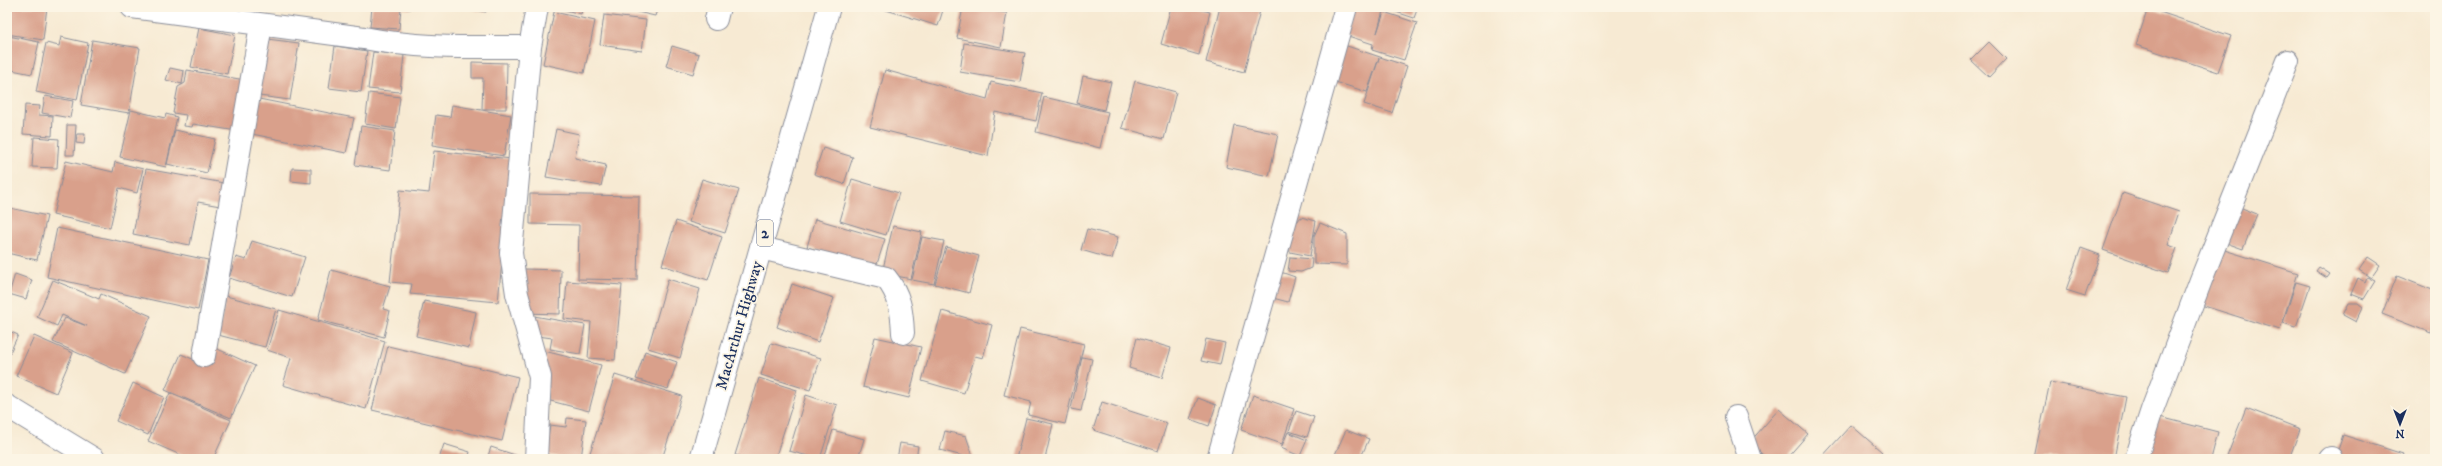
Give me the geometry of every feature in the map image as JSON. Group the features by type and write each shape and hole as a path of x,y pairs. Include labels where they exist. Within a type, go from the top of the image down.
{"main road":[{"path":"132,7 364,38 398,45 445,48 530,47"},
{"path":"536,459 540,377 517,294 511,254 530,47 537,7"},
{"name":"MacArthur Highway","path":"701,459 829,7"},
{"path":"1218,459 1346,7"},
{"path":"204,356 261,25"},
{"path":"2136,459 2152,410 2201,280 2288,61"},
{"path":"761,248 886,278 893,287 902,305 904,333"},
{"path":"7,406 94,459"},
{"path":"1736,417 1750,459"}],"building":[{"path":"7,7 47,7 43,40 7,34"},
{"path":"372,7 411,7 410,9 401,8 399,29 370,27"},
{"path":"461,7 487,7 486,12"},
{"path":"553,7 583,7 581,14"},
{"path":"625,7 658,7 655,16 624,9"},
{"path":"883,7 944,7 938,26 883,9"},
{"path":"963,7 1007,13 1001,47 957,38"},
{"path":"1171,7 1189,7 1210,12 1199,55 1161,44"},
{"path":"1220,7 1261,7 1244,72 1206,62"},
{"path":"1354,7 1370,7 1383,11 1377,33 1384,12 1417,23 1404,60 1372,50 1373,44 1345,35"},
{"path":"1381,7 1418,7 1414,18"},
{"path":"2148,8 2231,36 2218,72 2136,45"},
{"path":"554,12 595,21 584,73 543,64"},
{"path":"604,15 646,20 642,51 600,45"},
{"path":"199,28 235,35 227,74 191,67"},
{"path":"8,36 39,42 32,74 7,69"},
{"path":"61,37 88,43 77,100 36,92 46,43 59,46"},
{"path":"267,39 299,43 290,100 259,96"},
{"path":"92,40 140,48 129,113 81,105"},
{"path":"1989,42 2006,59 1989,77 1971,60"},
{"path":"964,43 1025,53 1020,82 960,72"},
{"path":"1341,44 1407,66 1392,113 1364,104 1379,58 1367,92 1329,80"},
{"path":"335,46 367,51 361,92 329,88"},
{"path":"672,46 699,54 693,74 666,66"},
{"path":"373,52 404,55 400,92 368,89"},
{"path":"472,62 507,63 506,109 482,109 483,78 472,78"},
{"path":"170,68 184,71 182,84 166,80"},
{"path":"187,70 245,80 237,131 193,124 192,127 184,126 186,115 173,113 178,87 185,83"},
{"path":"885,70 987,99 991,82 1042,93 1036,121 995,112 988,156 870,127"},
{"path":"1083,76 1111,82 1104,110 1077,103"},
{"path":"1135,81 1176,92 1164,139 1122,128"},
{"path":"369,93 400,97 396,129 365,124"},
{"path":"45,96 73,101 70,118 42,113"},
{"path":"1044,97 1108,112 1100,148 1036,132"},
{"path":"259,99 354,118 346,153 252,134"},
{"path":"25,105 40,106 39,115 53,116 52,136 23,134"},
{"path":"452,105 511,115 504,156 432,145 436,115 450,117"},
{"path":"131,110 165,118 166,114 177,117 166,167 120,157"},
{"path":"67,125 76,125 74,155 66,155"},
{"path":"1234,125 1278,134 1269,176 1226,167"},
{"path":"361,126 395,131 390,170 355,165"},
{"path":"556,129 579,134 575,158 606,165 601,186 546,177"},
{"path":"175,130 215,139 207,173 167,164"},
{"path":"77,134 85,134 84,144 76,143"},
{"path":"34,137 59,139 57,168 32,167"},
{"path":"7,141 11,141 8,160 7,160"},
{"path":"823,148 853,157 844,184 814,174"},
{"path":"434,151 512,159 498,302 410,294 412,284 390,282 400,190 429,193"},
{"path":"66,161 113,172 115,162 143,169 137,193 119,188 110,228 53,215"},
{"path":"292,168 311,169 311,183 291,181"},
{"path":"146,169 224,183 220,206 198,202 190,245 133,234"},
{"path":"702,179 739,190 725,233 689,222"},
{"path":"852,179 899,193 886,235 840,221"},
{"path":"2123,193 2179,212 2168,245 2177,248 2168,273 2103,250"},
{"path":"530,194 639,196 637,280 578,279 579,225 530,224"},
{"path":"2232,204 2257,214 2243,249 2218,240"},
{"path":"10,208 47,216 37,260 7,253 7,220"},
{"path":"1301,217 1316,221 1310,256 1290,252 1288,233"},
{"path":"815,219 885,239 876,267 807,247"},
{"path":"676,221 722,237 708,280 662,265"},
{"path":"1320,223 1347,234 1347,265 1314,264 1314,236"},
{"path":"893,226 922,232 911,279 882,273"},
{"path":"57,228 208,260 198,310 47,277"},
{"path":"1087,229 1118,237 1112,259 1081,250"},
{"path":"922,237 944,241 934,284 912,280"},
{"path":"252,241 305,257 292,297 229,278 236,257 246,260"},
{"path":"946,247 979,256 969,293 935,284"},
{"path":"2081,248 2100,255 2085,296 2066,290"},
{"path":"2218,248 2298,273 2280,330 2201,305"},
{"path":"1290,257 1312,259 1311,268 1301,272 1288,271"},
{"path":"2368,257 2380,265 2371,278 2359,270"},
{"path":"2319,267 2330,274 2327,278 2316,271"},
{"path":"524,269 561,270 560,314 522,313"},
{"path":"331,270 390,286 383,309 390,311 384,337 318,320"},
{"path":"1278,271 1295,277 1288,302 1269,297"},
{"path":"15,274 32,280 26,299 9,294"},
{"path":"2397,276 2435,291 2435,323 2431,333 2382,314"},
{"path":"2367,277 2375,281 2364,299 2351,294 2358,278 2365,282"},
{"path":"668,279 700,289 680,358 648,348"},
{"path":"53,280 99,299 101,294 151,316 125,374 53,342 65,318 87,326 62,315 57,326 37,317"},
{"path":"567,281 622,285 615,360 588,358 591,322 564,319"},
{"path":"2296,282 2310,286 2296,327 2283,323"},
{"path":"792,284 834,298 818,342 777,327"},
{"path":"226,296 276,309 265,347 218,335"},
{"path":"424,301 476,312 469,348 416,336"},
{"path":"2349,303 2358,303 2363,307 2356,322 2343,315"},
{"path":"279,310 385,341 366,409 283,385 291,358 267,350"},
{"path":"942,311 992,325 983,358 975,356 964,393 922,381"},
{"path":"534,316 585,325 580,354 550,349 552,338 531,335"},
{"path":"1020,329 1084,344 1065,424 1028,415 1031,402 1004,395"},
{"path":"7,330 18,335 7,359"},
{"path":"34,336 73,353 56,393 16,376"},
{"path":"875,337 921,347 909,398 863,387"},
{"path":"1137,338 1171,348 1162,378 1129,368"},
{"path":"1206,339 1225,343 1220,365 1201,361"},
{"path":"771,343 821,358 810,390 761,375"},
{"path":"211,346 255,366 231,418 165,390 181,354 204,364"},
{"path":"388,346 518,377 502,441 372,410"},
{"path":"544,351 601,365 589,411 547,400"},
{"path":"645,351 677,362 668,389 636,379"},
{"path":"1082,357 1092,359 1081,411 1071,409"},
{"path":"615,375 682,396 662,459 588,459"},
{"path":"759,378 797,390 775,459 750,459 735,455"},
{"path":"2050,382 2126,397 2114,459 2034,458"},
{"path":"133,383 164,397 148,435 116,421"},
{"path":"170,393 231,420 213,459 190,459 148,441"},
{"path":"806,395 837,405 820,459 789,451"},
{"path":"1253,395 1294,409 1282,444 1241,430"},
{"path":"1198,398 1216,405 1209,426 1190,419"},
{"path":"1102,402 1167,423 1158,451 1093,430"},
{"path":"2246,408 2300,429 2289,459 2226,459"},
{"path":"1779,409 1808,434 1786,459 1768,459 1749,443"},
{"path":"1296,411 1314,417 1307,437 1289,431"},
{"path":"2152,415 2218,432 2211,459 2141,459"},
{"path":"567,418 586,420 581,459 545,455 550,425 566,427"},
{"path":"1026,418 1053,424 1045,459 1016,459"},
{"path":"1851,425 1882,452 1876,459 1820,459"},
{"path":"833,430 864,439 858,459 824,458"},
{"path":"1346,430 1369,439 1361,457 1365,459 1333,459"},
{"path":"945,431 966,436 974,459 940,450"},
{"path":"1288,432 1307,440 1300,456 1281,448"},
{"path":"2343,435 2403,454 2401,459 2335,459"},
{"path":"900,443 918,446 916,459 897,459"},
{"path":"444,444 470,452 468,459 439,459"},
{"path":"491,447 527,459 487,459"}]}
